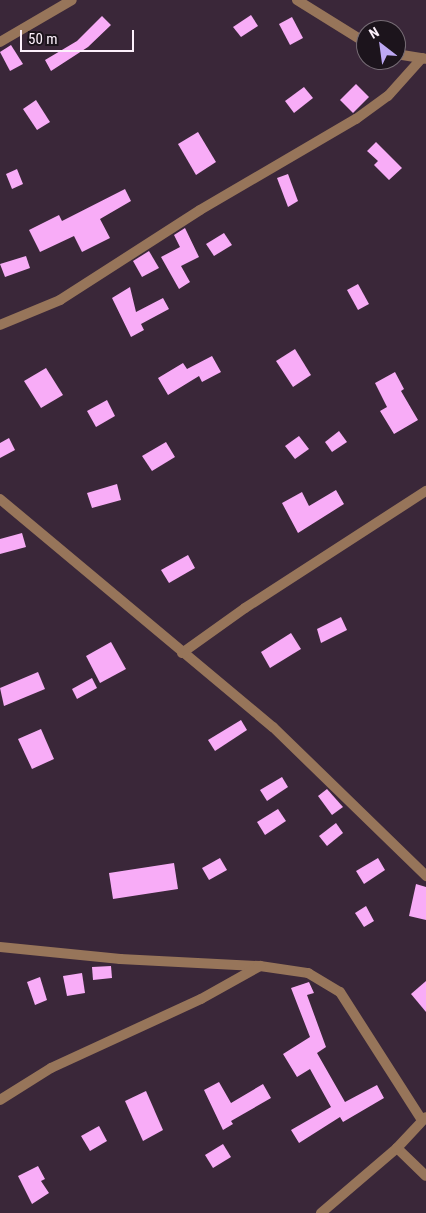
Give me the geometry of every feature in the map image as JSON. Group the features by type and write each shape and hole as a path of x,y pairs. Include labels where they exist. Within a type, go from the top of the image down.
{"street":[{"path":"0,42 72,0"},
{"path":"297,0 356,39"},
{"path":"406,55 424,58"},
{"path":"0,324 60,300 126,254 356,119 388,96 424,58"},
{"path":"182,653 245,608 426,491"},
{"path":"0,499 273,728 426,876"},
{"path":"0,947 120,959 260,966 308,972 340,992 424,1118 397,1148 321,1213"},
{"path":"0,1100 51,1068 201,999 260,966"},
{"path":"397,1148 426,1176"}],"building":[{"path":"251,15 258,26 241,37 233,27"},
{"path":"102,16 111,25 88,47 51,71 45,60 77,41"},
{"path":"292,17 303,38 290,45 279,24"},
{"path":"11,45 23,64 10,71 0,52"},
{"path":"356,84 369,97 353,113 340,100"},
{"path":"304,87 313,98 294,113 285,101"},
{"path":"36,100 50,122 37,130 23,109"},
{"path":"198,132 216,162 196,175 178,144"},
{"path":"376,142 402,168 389,180 374,165 378,161 367,151"},
{"path":"17,169 23,184 12,189 6,174"},
{"path":"288,174 298,201 288,207 277,178"},
{"path":"125,189 131,201 100,219 110,238 82,252 74,236 40,252 29,230 59,215 62,221"},
{"path":"185,228 199,257 181,266 190,282 179,289 161,257 180,247 174,235"},
{"path":"224,233 232,245 214,256 206,244"},
{"path":"149,251 159,268 142,277 133,261"},
{"path":"26,256 30,268 5,277 0,264"},
{"path":"358,284 369,304 358,310 347,290"},
{"path":"130,287 136,312 163,298 169,309 141,324 144,330 131,337 112,298"},
{"path":"295,349 311,375 293,387 276,361"},
{"path":"212,356 221,372 202,382 199,376 168,395 158,378 183,363 187,369"},
{"path":"46,368 63,395 41,408 24,381"},
{"path":"395,372 404,389 401,391 418,420 394,434 380,411 387,407 375,383"},
{"path":"107,400 115,416 96,427 87,411"},
{"path":"339,431 347,442 332,452 325,442"},
{"path":"299,436 309,449 295,459 285,446"},
{"path":"9,438 15,450 0,458 0,443"},
{"path":"166,442 175,457 152,471 142,456"},
{"path":"117,484 121,500 92,508 87,493"},
{"path":"336,490 344,504 298,533 282,503 302,492 309,506"},
{"path":"22,533 26,547 0,554 0,539"},
{"path":"188,555 195,568 169,583 161,570"},
{"path":"341,617 347,630 321,643 317,629"},
{"path":"291,633 301,649 270,668 261,652"},
{"path":"111,642 126,669 100,683 86,656"},
{"path":"38,672 45,689 4,706 0,688"},
{"path":"92,678 97,688 77,699 72,689"},
{"path":"241,720 247,730 215,751 208,740"},
{"path":"41,729 54,759 32,769 18,739"},
{"path":"282,777 288,787 267,801 260,790"},
{"path":"327,789 343,807 332,815 318,796"},
{"path":"278,809 286,821 265,835 257,822"},
{"path":"336,823 343,833 327,846 319,836"},
{"path":"220,858 227,870 209,880 202,868"},
{"path":"378,858 385,870 364,884 356,871"},
{"path":"174,863 178,889 113,899 109,873"},
{"path":"416,884 426,887 426,920 409,916"},
{"path":"366,906 374,921 364,927 355,913"},
{"path":"111,966 112,978 93,980 92,967"},
{"path":"82,973 85,993 67,996 63,976"},
{"path":"40,977 47,1000 35,1005 27,982"},
{"path":"426,981 426,1012 411,994"},
{"path":"309,982 314,993 307,995 326,1047 317,1053 345,1102 377,1085 384,1098 343,1122 340,1117 299,1143 291,1130 331,1107 310,1069 297,1077 283,1054 310,1037 291,988"},
{"path":"219,1082 231,1103 263,1084 271,1098 231,1121 233,1124 223,1130 204,1090"},
{"path":"146,1091 163,1130 143,1141 125,1101"},
{"path":"99,1126 107,1141 90,1151 81,1136"},
{"path":"223,1144 231,1157 213,1168 205,1155"},
{"path":"38,1166 45,1179 41,1181 49,1193 32,1204 18,1176"}]}
